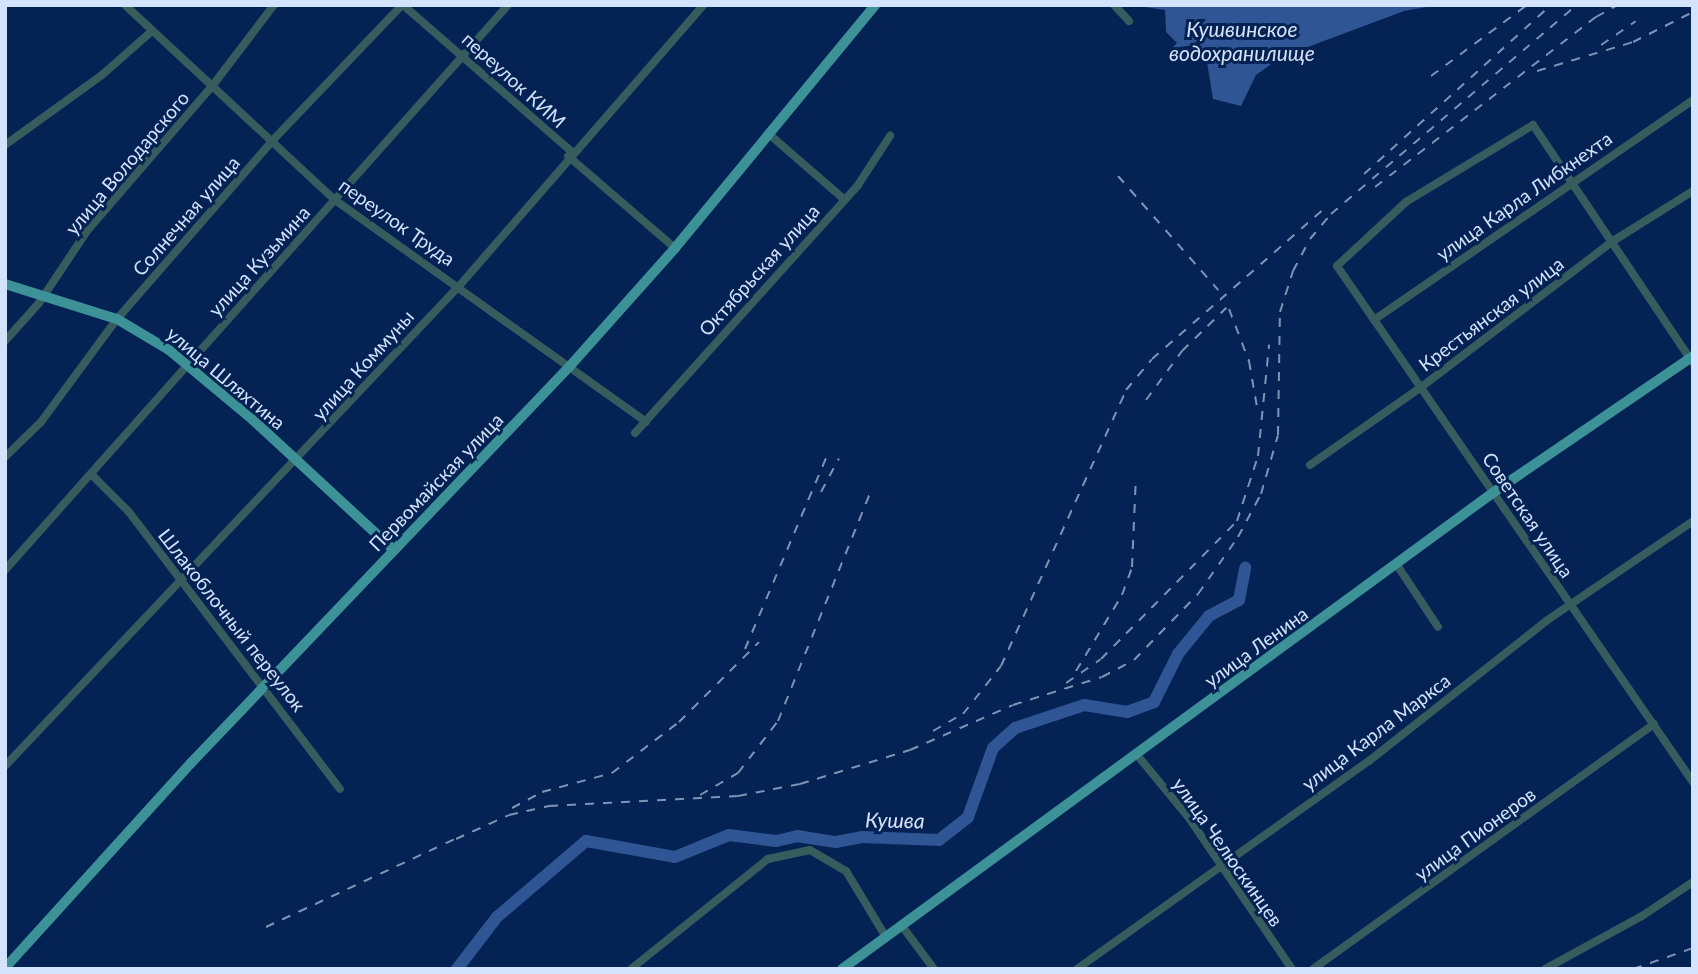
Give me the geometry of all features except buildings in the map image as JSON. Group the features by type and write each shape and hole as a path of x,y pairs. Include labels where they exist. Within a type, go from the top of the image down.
{"main road":[{"name":"Первомайская улица","path":"5,968 394,550 570,366 675,248 875,5"},
{"name":"улица Шляхтина","path":"5,284 117,319 188,365 394,550"},
{"name":"улица Ленина","path":"842,969 1138,756 1494,492 1692,359"}],"street":[{"name":"переулок Труда","path":"125,5 151,32 274,140 335,200 460,285 646,422"},
{"name":"улица Володарского","path":"5,341 43,295 88,231 213,85 274,5"},
{"name":"переулок КИМ","path":"402,5 462,55 675,248"},
{"name":"Солнечная улица","path":"5,457 41,422 117,319 274,140 402,5"},
{"name":"улица Кузьмина","path":"5,570 508,5"},
{"name":"улица Коммуны","path":"5,766 181,583 460,285 570,154 703,5"},
{"path":"1114,5 1129,21"},
{"path":"5,145 102,75 151,32"},
{"name":"улица Карла Либкнехта","path":"1374,320 1573,180 1693,100"},
{"name":"Советская улица","path":"1573,180 1534,125 1406,202 1337,266 1693,782"},
{"path":"770,135 844,199"},
{"name":"Октябрьская улица","path":"635,433 844,199 890,136"},
{"path":"1573,180 1692,359"},
{"name":"Крестьянская улица","path":"1310,465 1420,388 1613,241 1693,191"},
{"name":"Шлакоблочный переулок","path":"92,475 129,512 340,789"},
{"name":"улица Карла Маркса","path":"1077,969 1369,761 1570,605 1693,521"},
{"path":"1397,565 1438,626"},
{"name":"улица Пионеров","path":"1313,969 1654,724"},
{"name":"улица Челюскинцев","path":"1138,756 1189,818 1218,867 1292,969"},
{"path":"631,969 768,859 810,850 846,871 886,937"},
{"path":"1545,969 1652,910 1693,882"},
{"path":"902,926 933,969"}],"water":[{"name":"Кушвинское водохранилище","path":"1132,5 1438,5 1404,11 1281,57 1256,75 1241,106 1213,99 1205,50 1194,45 1172,48 1177,43 1166,32 1165,10"}],"waterway":[{"name":"Кушва","path":"457,969 497,917 586,841 675,857 729,835 776,841 797,836 836,842 862,837 939,840 968,817 993,748 1015,728 1084,705 1127,712 1154,702 1178,654 1209,616 1239,600 1245,568"}],"railway":[{"path":"1431,76 1527,5"},
{"path":"1364,174 1551,5"},
{"path":"456,839 509,815 549,806 738,796 800,784 910,750 1013,705 1102,677 1134,660 1198,594 1238,537 1261,494 1278,435 1280,312 1293,271 1310,239 1331,214 1577,5"},
{"path":"1375,187 1596,17 1618,5"},
{"path":"1537,71 1633,42 1693,12"},
{"path":"1601,45 1636,21"},
{"path":"1118,176 1218,290"},
{"path":"933,731 963,714 1001,666 1126,390 1152,359 1324,209"},
{"path":"1146,400 1182,351 1226,308"},
{"path":"1229,309 1249,361 1257,407"},
{"path":"1066,683 1101,659 1237,521 1258,456 1269,345"},
{"path":"745,649 828,453"},
{"path":"821,492 839,458"},
{"path":"1076,671 1122,595 1132,567 1136,477"},
{"path":"700,795 738,773 778,721 870,493"},
{"path":"512,808 542,792 612,773 679,722 759,642"},
{"path":"266,927 463,835"},
{"path":"1633,969 1693,948"}]}
